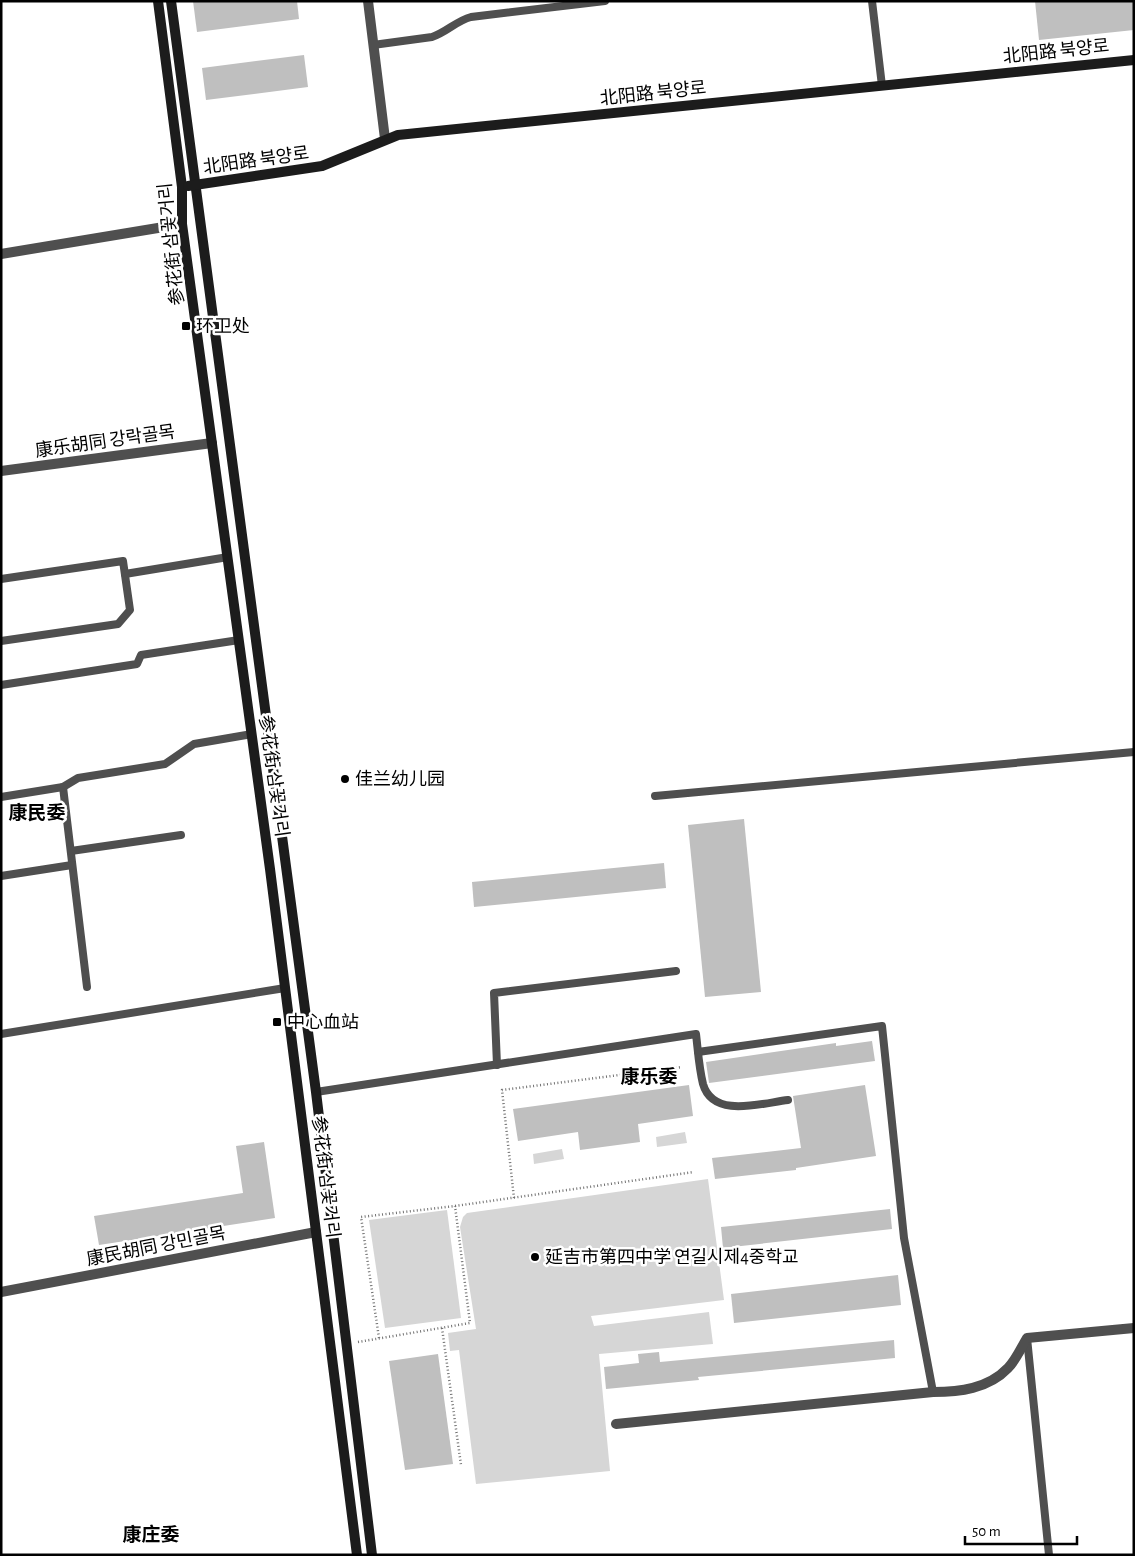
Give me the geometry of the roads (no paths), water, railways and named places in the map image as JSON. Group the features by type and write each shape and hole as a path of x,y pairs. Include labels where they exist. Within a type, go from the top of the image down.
{"main road":[{"name":"参花街 삼꽃거리","path":"158,1 182,187 182,224 252,734 357,1555"},
{"name":"参花街 삼꽃거리","path":"171,1 316,1092 345,1345 372,1555"},
{"name":"北阳路 북양로","path":"182,187 322,166 398,135 1134,60"}],"street":[{"path":"368,1 385,139"},
{"path":"1,254 182,224"},
{"name":"康乐胡同 강락골목","path":"1,472 212,443"},
{"name":"康民胡同 강민골목","path":"1,1292 316,1232"},
{"path":"616,1424 933,1392 961,1392 990,1382 1009,1368 1027,1338 1134,1328"}],"lane":[{"path":"373,45 432,37 441,34 459,20 531,5 605,1"},
{"path":"872,1 882,86"},
{"path":"125,574 228,557"},
{"path":"1,579 123,561 130,610 118,624 1,642"},
{"path":"1,685 137,664 141,655 239,640"},
{"path":"1,797 63,788 78,778 165,764 194,744 252,734"},
{"path":"654,796 1134,752"},
{"path":"63,788 87,987"},
{"path":"71,851 181,836"},
{"path":"1,876 72,865"},
{"path":"497,1064 494,993 676,971"},
{"path":"1,1034 285,988"},
{"path":"698,1052 882,1026 904,1238 933,1392"},
{"path":"316,1092 696,1034 703,1085 711,1100 733,1107 788,1100"},
{"path":"1027,1338 1049,1555"}],"place":[{"name":"环卫处","path":"186,326"},
{"name":"佳兰幼儿园","path":"345,779"},
{"name":"中心血站","path":"277,1022"},
{"name":"延吉市第四中学 연길시제4중학교","path":"535,1257"}],"district":[{"name":"康民委","path":"37,812"},
{"name":"康乐委","path":"649,1076"},
{"name":"康庄委","path":"151,1534"}]}
